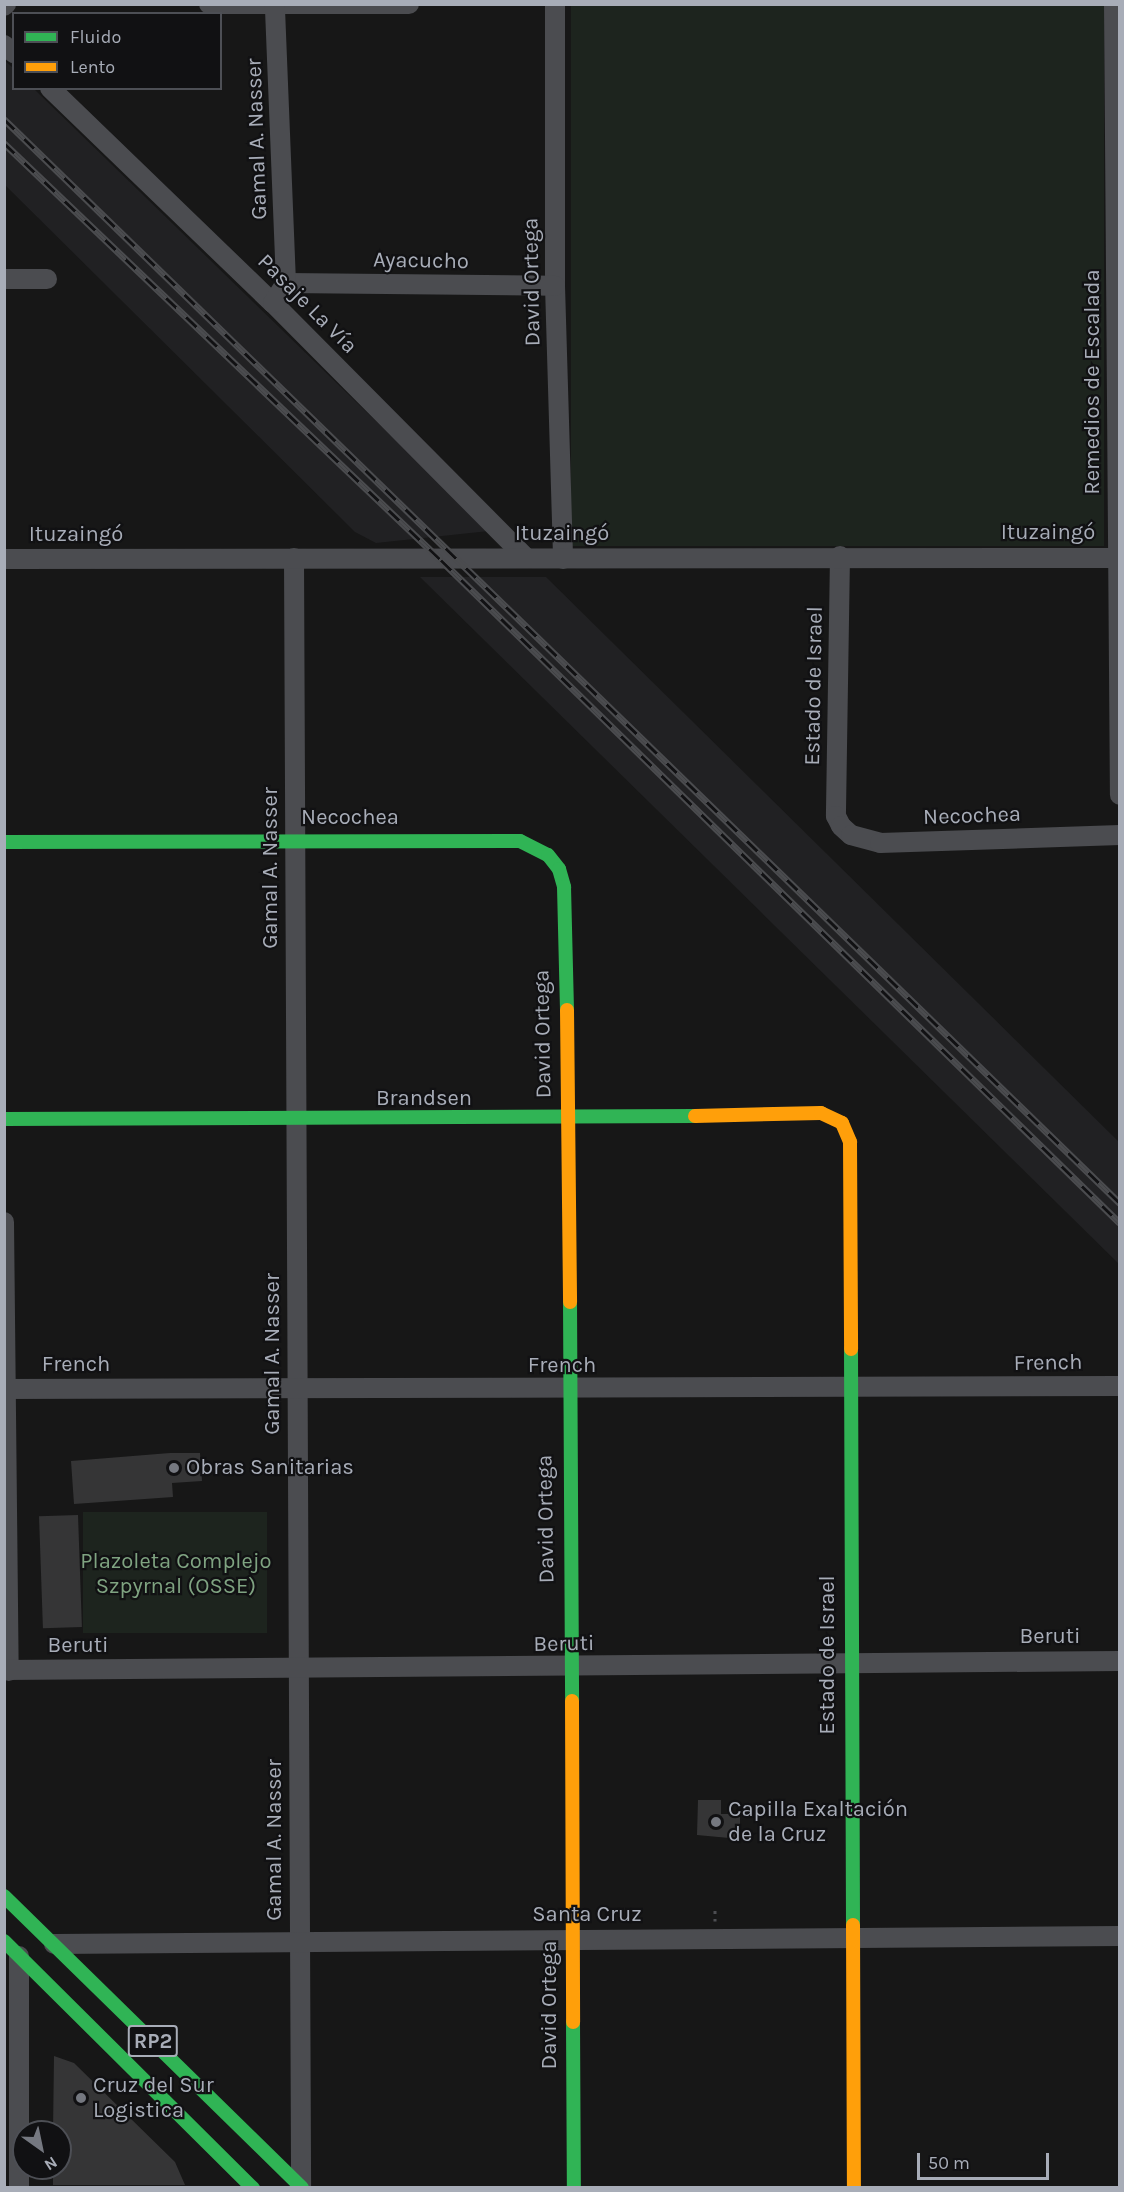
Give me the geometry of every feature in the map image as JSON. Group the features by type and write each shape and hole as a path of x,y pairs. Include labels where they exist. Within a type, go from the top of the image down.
{"main road":[{"name":"Necochea","path":"4,842 520,841 548,855"},
{"name":"David Ortega","path":"548,855 559,868 564,888 569,1119 568,1390 574,2187"},
{"name":"Brandsen","path":"4,1119 569,1119 821,1113 842,1123"},
{"name":"Estado de Israel","path":"842,1123 850,1142 854,2187"},
{"name":"RP2","path":"4,1896 301,2187"},
{"name":"RP2","path":"9,1947 253,2187"}],"street":[{"path":"210,4 409,4"},
{"name":"David Ortega","path":"555,4 555,286 563,559"},
{"name":"Gamal A. Nasser","path":"275,5 286,283"},
{"name":"Remedios de Escalada","path":"1116,6 1119,795"},
{"name":"Pasaje La Vía","path":"52,90 273,303 526,558"},
{"path":"4,279 47,279"},
{"path":"273,303 286,283"},
{"name":"Ayacucho","path":"286,283 555,286"},
{"name":"Ituzaingó","path":"4,559 563,559 840,556 1119,558"},
{"name":"Estado de Israel","path":"836,816 840,556"},
{"name":"Gamal A. Nasser","path":"294,558 301,2187"},
{"name":"Necochea","path":"836,816 851,835 880,843 1119,835"},
{"path":"4,1222 6,1671"},
{"name":"French","path":"6,1389 568,1390 1119,1386"},
{"name":"Beruti","path":"6,1671 571,1668 1119,1661"},
{"name":"Santa Cruz","path":"54,1944 299,1940 1119,1936"},
{"path":"9,1947 19,2187"}],"shaded area":[{"path":"4,60 12,67 12,90 35,90 489,531 376,543 355,532 5,185"},
{"path":"420,577 546,577 1119,1142 1119,1264"}],"green space":[{"path":"571,5 1104,5 1104,546 571,546"},
{"name":"Plazoleta Complejo Szpyrnal (OSSE)","path":"83,1512 267,1512 267,1633 83,1633"}],"building":[{"path":"170,1453 200,1453 202,1481 172,1483 173,1497 74,1504 71,1461"},
{"path":"78,1515 82,1627 43,1628 39,1516"},
{"path":"698,1800 721,1800 721,1814 740,1814 740,1839 697,1835"},
{"name":"Cruz del Sur Logistica","path":"54,2056 74,2063 175,2162 185,2185 53,2185 53,2180 72,2180 72,2120 53,2120"}],"railway":[{"path":"4,119 1120,1203"},
{"path":"4,143 441,560 1120,1223"}],"traffic: fast":[{"path":"4,842 520,841 548,855 559,869 564,887 567,1010"},
{"path":"4,1119 695,1116"},
{"path":"570,1302 572,1701"},
{"path":"851,1349 853,1925"},
{"path":"4,1896 302,2188"},
{"path":"4,1941 253,2188"},
{"path":"573,2022 574,2188"}],"traffic: slow":[{"path":"567,1010 570,1302"},
{"path":"695,1116 821,1113 842,1123 850,1142 851,1349"},
{"path":"572,1701 573,2022"},
{"path":"853,1925 854,2188"}],"place":[{"name":"Obras Sanitarias","path":"174,1468"},
{"name":"Capilla Exaltación de la Cruz","path":"716,1822"},
{"name":"Cruz del Sur Logistica","path":"81,2098"}]}
